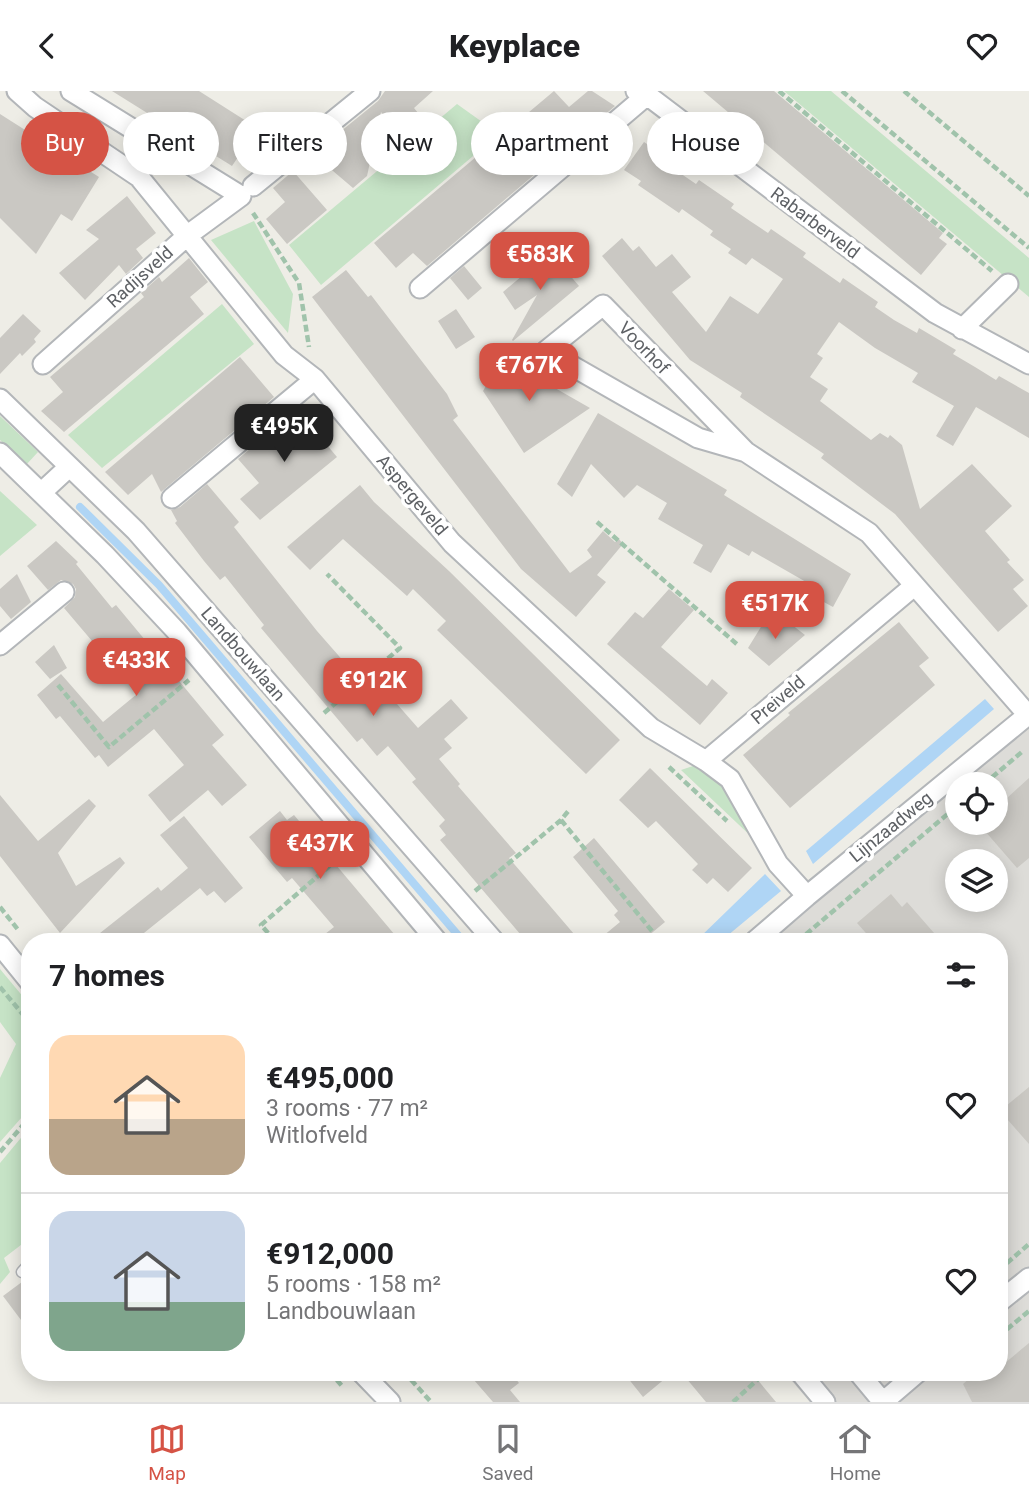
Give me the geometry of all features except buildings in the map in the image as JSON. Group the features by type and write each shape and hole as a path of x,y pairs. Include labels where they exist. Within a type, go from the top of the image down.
{"street":[{"name":"Aspergeveld","path":"17,91 35,107 139,177 284,355 315,379 452,543 651,728 706,761 730,779 778,865 807,896"},
{"path":"71,91 247,191"},
{"name":"Radijsveld","path":"43,364 188,235 247,191 370,91"},
{"path":"419,288 645,92"},
{"name":"Rabarberveld","path":"645,92 934,313 1029,364"},
{"path":"962,329 1008,284"},
{"name":"Voorhof","path":"746,452 698,438 546,351 603,306 746,452 869,533 1029,715"},
{"path":"172,498 315,379"},
{"name":"Landbouwlaan","path":"0,399 136,531 487,933"},
{"name":"Landbouwlaan","path":"0,453 42,492 177,632 430,933"},
{"path":"42,492 69,467"},
{"name":"Preiveld","path":"706,761 914,586"},
{"path":"0,645 64,592"},
{"name":"Lijnzaadweg","path":"764,933 1029,715"},
{"path":"0,945 21,971"},
{"path":"1008,1296 1029,1278"},
{"path":"370,1381 390,1402"},
{"path":"808,1381 825,1402"},
{"path":"866,1381 883,1402 908,1381"}],"path":[{"path":"779,91 1008,284"},
{"path":"842,91 1029,248"},
{"path":"904,91 1029,196"},
{"path":"247,191 299,283 315,379"},
{"path":"597,522 739,646"},
{"path":"307,728 400,648 327,575"},
{"path":"58,685 110,747 206,666"},
{"path":"998,772 1029,745"},
{"path":"660,758 731,824"},
{"path":"460,903 561,820 570,809"},
{"name":"Lijnzaadweg","path":"807,933 945,816"},
{"path":"561,820 652,931"},
{"path":"268,933 261,925 356,844"},
{"path":"0,907 21,933"},
{"path":"0,987 21,1012"},
{"path":"0,1152 21,1128"},
{"path":"1008,1262 1029,1244"},
{"path":"1008,1328 1029,1311"},
{"path":"412,1381 431,1402"},
{"path":"733,1402 756,1381"}],"shaded area":[{"path":"1029,708 1029,1402 810,1402 792,1381 1008,1381 1008,933 765,933 945,780 945,835 1008,835 1008,772 954,772"}],"green space":[{"path":"784,91 831,91 1029,258 1029,297"},
{"path":"457,104 471,114 471,158 457,170 457,112 447,112"},
{"path":"372,175 451,175 321,285 289,245"},
{"path":"254,221 293,294 288,333 211,240"},
{"path":"222,304 254,344 102,468 68,435"},
{"path":"0,416 38,452 26,465 0,440"},
{"path":"0,491 37,525 0,556"},
{"path":"696,765 723,783 756,841 681,770"},
{"path":"0,969 21,994 21,1118 0,1142 0,1078 16,1044 0,1022"},
{"path":"21,1138 21,1245 4,1258 10,1272 0,1284 0,1163"}],"water":[{"path":"985,699 994,709 813,864 806,851"},
{"path":"765,874 781,891 731,933 704,933"}],"waterway":[{"path":"80,507 159,585 456,933"}]}
